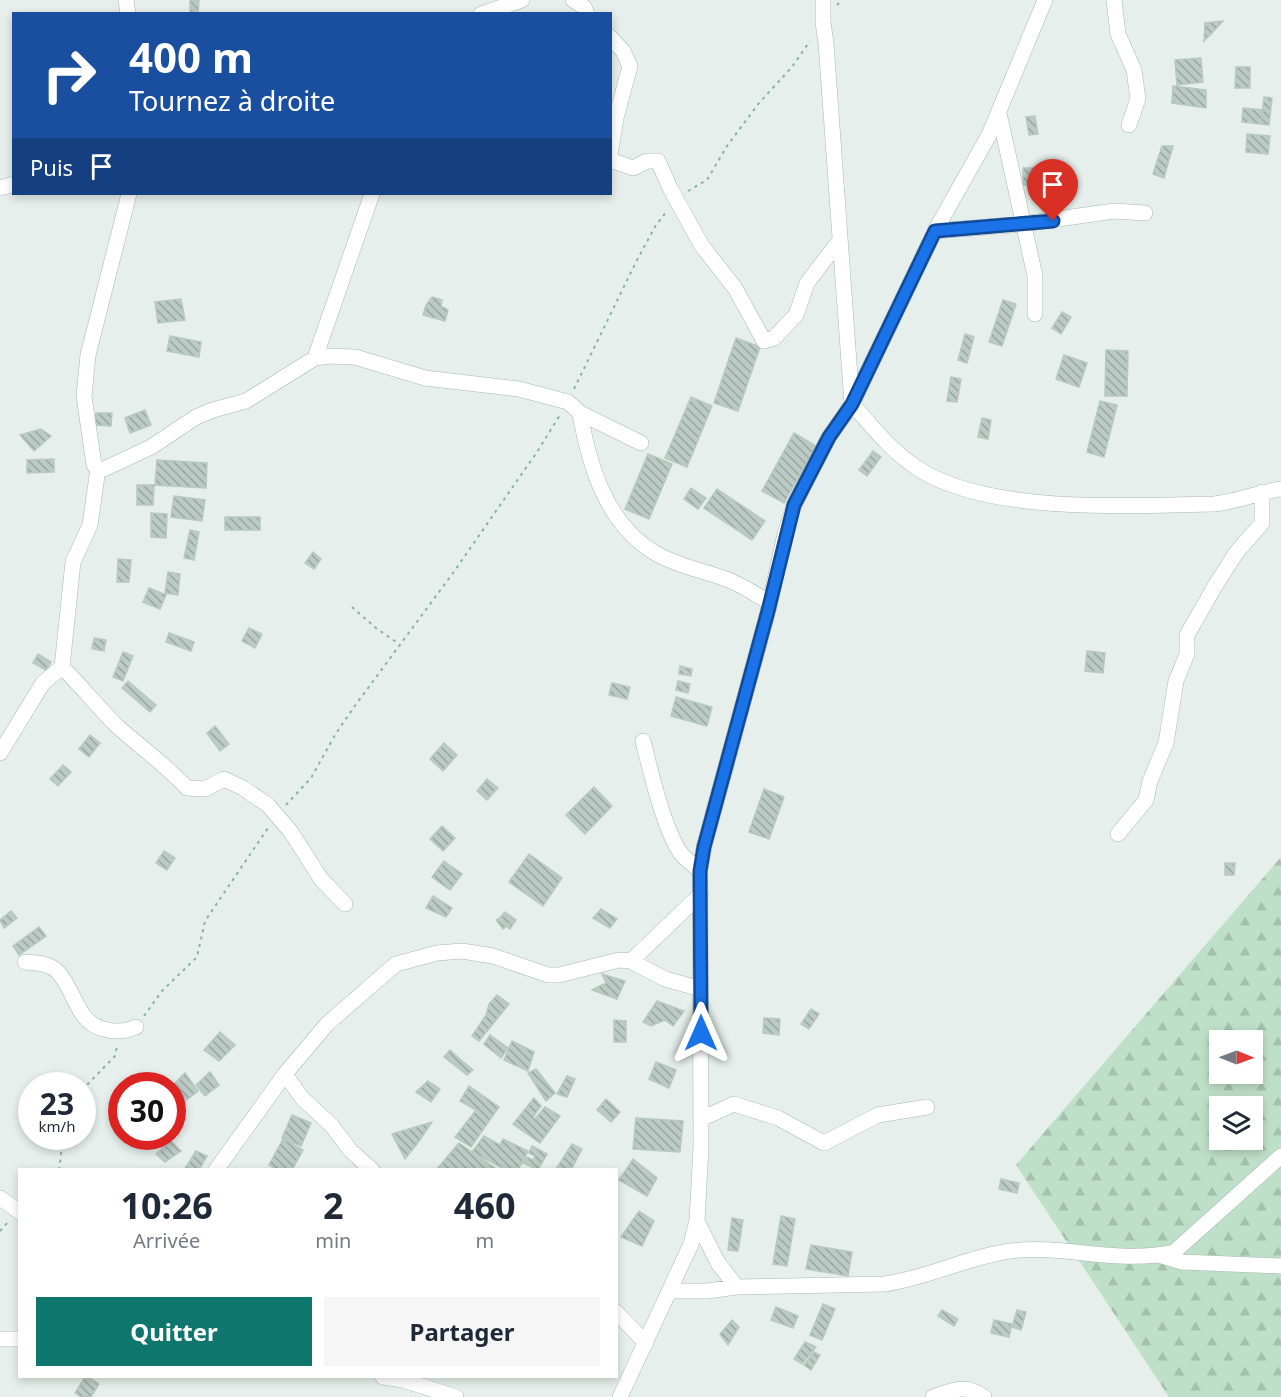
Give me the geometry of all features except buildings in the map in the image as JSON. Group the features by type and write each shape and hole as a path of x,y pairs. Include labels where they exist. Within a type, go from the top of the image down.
{"street":[{"path":"487,12 522,0"},
{"path":"573,0 584,7 586,12"},
{"path":"823,0 852,404 910,464 955,487 1003,498 1100,506 1214,504 1281,489"},
{"path":"620,1397 691,1244 697,1221 701,1119 700,871 704,847 794,505 829,437 852,404 935,231 999,113 1045,0"},
{"path":"1114,0 1118,34 1134,70 1138,99 1129,125"},
{"path":"612,40 623,51 630,66 612,143"},
{"path":"999,113 1035,276 1035,314"},
{"path":"612,161 633,168 647,161 658,161 702,246 735,288 764,341 774,338 796,315 807,283 840,240"},
{"path":"129,195 88,355 84,396 94,465 98,469 104,469 151,447 196,417 246,401 315,358 329,356 355,357 425,378 519,389 568,402 580,413 641,443"},
{"path":"315,358 372,195"},
{"path":"935,231 1023,224 1114,211 1145,213"},
{"path":"580,413 591,466 619,522 657,554 729,580 770,603"},
{"path":"0,753 43,683 62,667 74,561 90,525 98,469"},
{"path":"1118,834 1146,800 1150,781 1166,743 1176,681 1187,654 1187,635 1236,553 1262,523 1263,492"},
{"path":"62,667 114,723 187,788 205,789 224,779 243,788 268,805 291,832 321,879 345,904"},
{"path":"643,741 668,827 681,855 700,871"},
{"path":"631,962 700,894"},
{"path":"217,1168 285,1074 327,1024 396,964 437,953 462,951 493,956 548,975 559,975 619,960 631,962 665,979 701,989"},
{"path":"25,962 45,964 57,971 83,1015 93,1024 121,1033 136,1027"},
{"path":"285,1074 302,1098 332,1126 350,1150 370,1168"},
{"path":"701,1119 735,1104 778,1118 824,1143 878,1115 927,1107"},
{"path":"669,1291 894,1282 1008,1251 1036,1249 1133,1256 1174,1252 1281,1155"},
{"path":"0,1198 18,1211"},
{"path":"697,1221 718,1263 737,1287"},
{"path":"1159,1255 1182,1262 1281,1266"},
{"path":"618,1314 646,1343"},
{"path":"0,1338 18,1339"},
{"path":"390,1378 456,1397"},
{"path":"933,1397 968,1388 984,1397"}],"path":[{"path":"96,1076 115,1056 120,1039 136,1027 162,991 197,957 205,921 277,815 311,778 335,735 399,644 453,573 537,452 568,402 656,225 676,198 707,180 739,129 792,67 823,22 842,0"},
{"path":"352,607 399,644"},
{"path":"59,1168 61,1150"}],"green space":[{"path":"1281,857 1281,1397 1169,1397 1016,1165"}],"route":[{"path":"701,1033 700,871 704,847 768,611 785,534 794,505 829,437 852,404 935,231 1053,221"}]}
